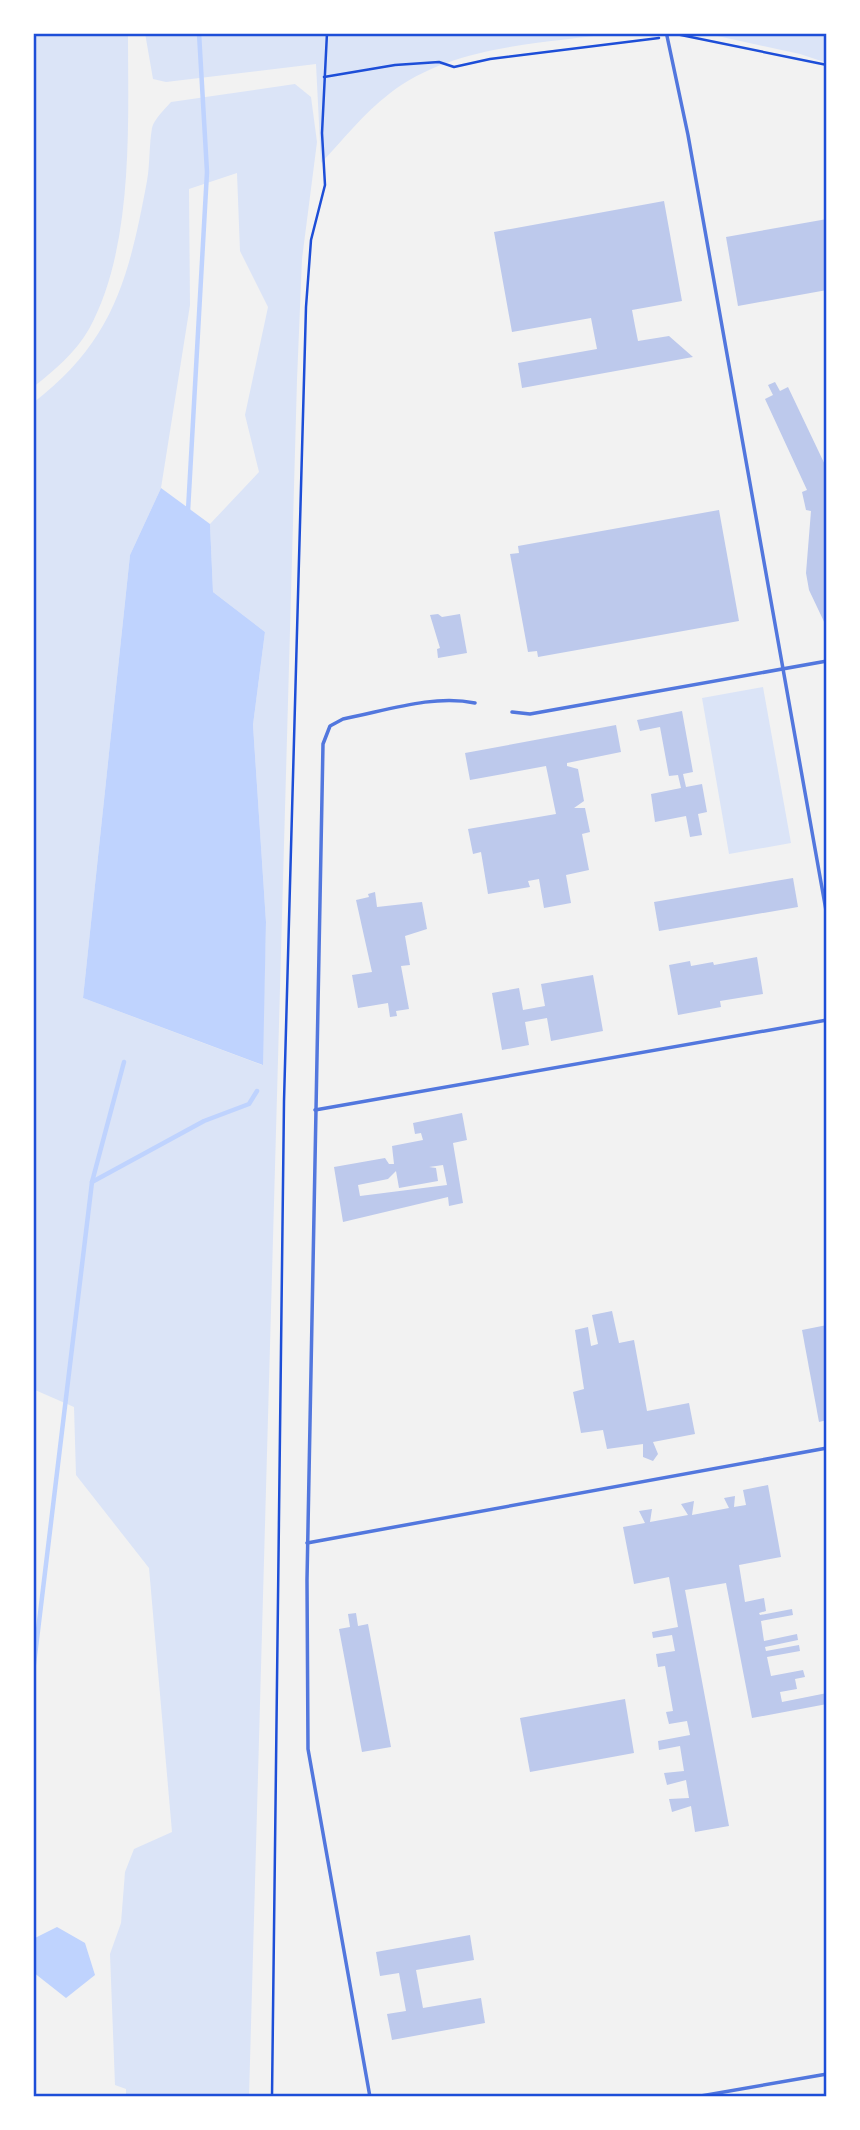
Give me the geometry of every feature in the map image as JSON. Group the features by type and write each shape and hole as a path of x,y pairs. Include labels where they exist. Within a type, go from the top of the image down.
{"lane":[{"path":"667,36 688,135 827,916"},
{"path":"512,712 530,715 827,661"},
{"path":"370,2097 308,1749 307,1543 321,773 324,736 330,726 343,719 438,701 475,703"},
{"path":"314,1110 827,1020"},
{"path":"307,1543 827,1448"},
{"path":"695,2097 827,2074"}],"path":[{"path":"272,2097 284,1101 306,307 311,240 317,208 326,185 322,164 327,33"},
{"path":"324,77 405,64 439,62 454,67 676,34 827,65"}],"shaded area":[{"path":"33,33 128,33 128,145 121,224 104,297 78,346 33,387"},
{"path":"145,33 616,33 498,49 440,65 413,78 380,101 321,163 316,64 166,82 153,79"},
{"path":"704,33 827,33 827,63 800,54"},
{"path":"295,84 311,97 317,142 302,259 297,380 249,2097 126,2097 126,2089 115,2085 110,1954 121,1923 125,1872 134,1849 172,1832 149,1568 76,1475 74,1407 35,1390 33,1397 33,403 82,356 114,305 140,216 148,175 152,128 171,102","holes":["237,173 240,251 268,307 245,415 259,472 210,524 213,592 265,632 253,725 266,922 262,1065 83,998 130,555 161,488 190,305 189,189"]},
{"path":"763,687 791,843 729,854 702,698"}],"water":[{"path":"161,488 210,524 213,592 265,632 253,725 266,922 263,1065 83,998 130,555"},
{"path":"57,1927 85,1943 95,1975 66,1998 33,1972 33,1939"}],"building":[{"path":"664,201 682,301 632,310 638,341 669,336 693,357 522,388 518,363 597,349 591,318 512,332 494,232"},
{"path":"827,219 827,290 738,306 726,237"},
{"path":"775,382 780,391 788,387 827,469 827,628 809,590 806,573 811,511 806,510 802,492 807,490 765,399 773,395 768,385"},
{"path":"719,510 739,621 538,657 537,651 528,652 510,554 519,553 518,546"},
{"path":"438,614 442,617 460,614 467,653 438,658 437,649 440,648 430,615"},
{"path":"682,711 693,772 683,774 686,787 702,784 707,812 698,814 702,835 690,837 686,816 655,822 651,794 681,788 678,775 669,776 660,727 640,731 637,720"},
{"path":"616,725 621,752 567,763 567,766 578,769 584,801 574,808 585,808 590,832 582,834 589,870 566,875 571,903 544,908 539,879 528,881 530,887 488,894 481,852 473,854 468,829 556,814 546,766 470,780 465,753"},
{"path":"793,878 798,907 659,931 654,902"},
{"path":"375,892 377,907 422,902 427,929 405,936 410,965 401,966 409,1009 396,1011 397,1016 390,1017 388,1003 358,1008 352,975 372,972 356,900 369,897 368,894"},
{"path":"757,957 763,994 720,1001 721,1007 678,1015 669,965 690,961 691,966 713,962 714,965"},
{"path":"593,975 603,1031 551,1041 547,1018 525,1022 529,1045 502,1050 492,993 519,988 523,1010 545,1006 541,984"},
{"path":"462,1113 467,1140 453,1143 463,1203 449,1206 448,1197 343,1222 334,1167 385,1158 389,1164 394,1164 392,1146 423,1140 421,1133 415,1134 413,1123","holes":["443,1165 447,1185 360,1196 358,1185 388,1179 396,1171 399,1188 438,1181 436,1168 429,1167"]},
{"path":"612,1311 619,1343 634,1340 647,1411 689,1403 695,1434 653,1442 658,1454 653,1461 643,1457 643,1444 607,1449 603,1430 581,1433 573,1392 584,1389 575,1330 588,1327 591,1346 598,1344 592,1315"},
{"path":"827,1325 827,1420 819,1422 802,1330"},
{"path":"768,1485 781,1557 739,1565 745,1602 764,1598 766,1611 759,1613 760,1615 792,1609 793,1615 761,1621 764,1641 797,1634 798,1640 765,1647 766,1651 799,1645 800,1651 767,1657 771,1676 803,1670 805,1677 795,1679 797,1689 780,1692 782,1702 827,1693 827,1704 752,1718 726,1583 685,1590 729,1826 695,1832 691,1806 672,1812 669,1799 689,1798 686,1780 667,1785 664,1773 684,1771 680,1746 659,1750 658,1741 690,1735 687,1721 669,1724 666,1712 673,1711 665,1666 658,1667 656,1654 675,1651 672,1635 653,1638 652,1632 678,1627 669,1577 634,1584 623,1527 645,1523 639,1511 652,1509 650,1522 688,1515 681,1504 694,1501 692,1515 729,1508 724,1498 735,1496 734,1507 746,1505 743,1490"},
{"path":"356,1613 358,1626 368,1624 391,1747 362,1752 339,1629 350,1627 348,1614"},
{"path":"625,1699 634,1753 530,1772 520,1718"},
{"path":"470,1935 474,1960 416,1970 423,2008 481,1998 485,2023 392,2040 387,2014 406,2011 399,1973 380,1976 376,1952"}],"waterway":[{"path":"188,511 207,172 199,33"},
{"path":"33,1672 92,1182 124,1062"},
{"path":"92,1182 204,1121 249,1104 257,1091"}]}
